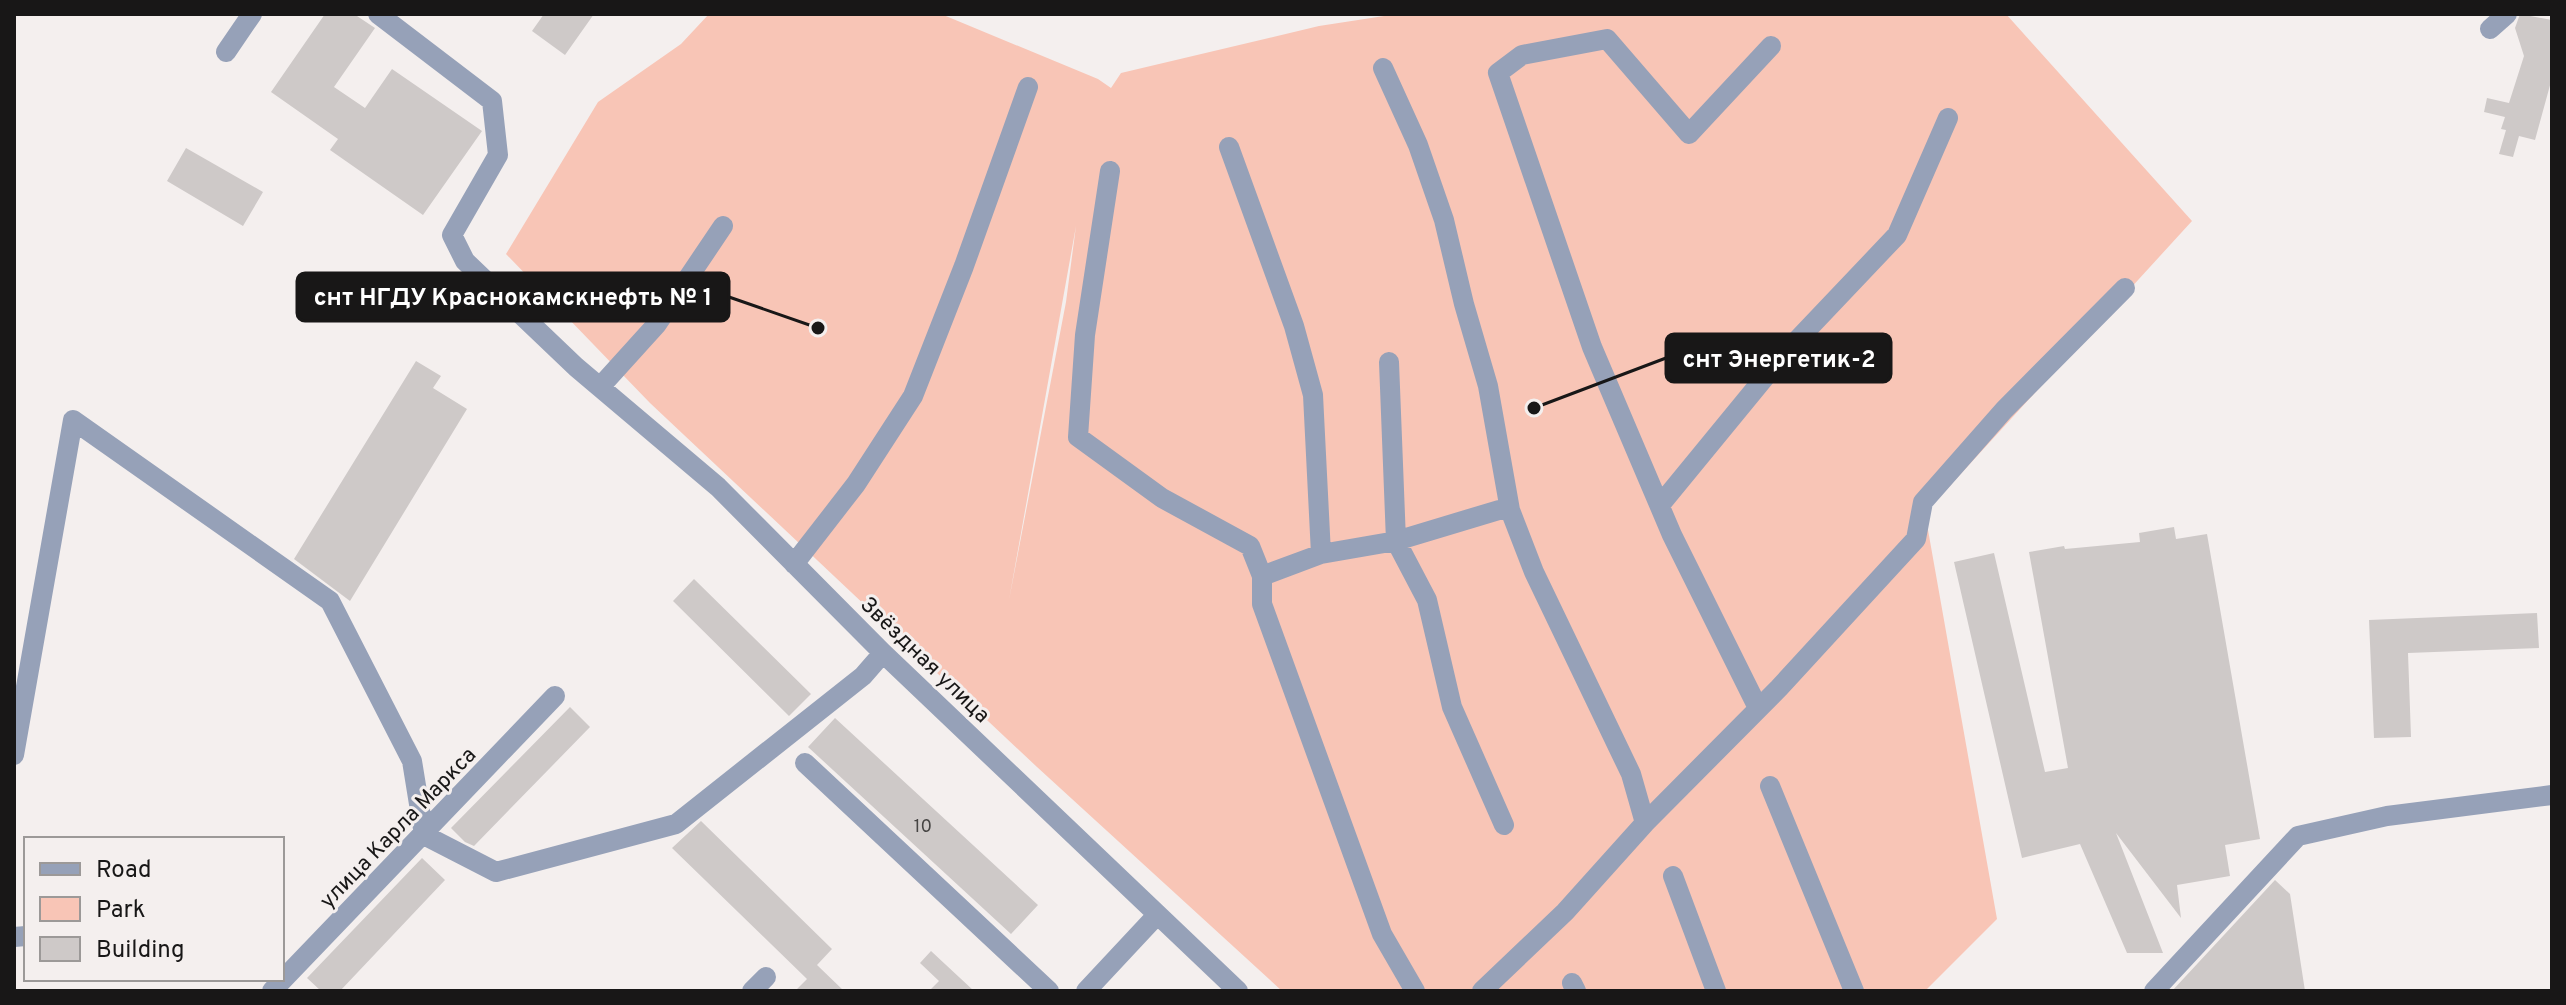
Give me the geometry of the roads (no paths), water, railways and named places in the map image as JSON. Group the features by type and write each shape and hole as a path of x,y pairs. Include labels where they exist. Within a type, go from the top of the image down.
{"street":[{"path":"226,52 252,14"},
{"name":"Звёздная улица","path":"378,14 492,101 498,155 452,235 465,261 576,367 718,487 883,653 1238,991"},
{"path":"2490,29 2507,14"},
{"path":"1758,708 1727,650 1660,505 1592,347 1498,73 1522,55 1607,39 1689,134 1771,46"},
{"path":"1383,68 1418,145 1444,220 1488,386 1510,510 1534,572 1631,774 1645,823"},
{"path":"794,564 856,484 913,396 964,266 1028,87"},
{"path":"1660,505 1783,355 1897,235 1948,118"},
{"path":"1229,147 1294,326 1313,395 1321,554"},
{"path":"1110,171 1085,335 1078,437 1162,498 1250,546 1262,576 1262,604 1382,934 1415,991"},
{"path":"600,387 657,324 723,226"},
{"path":"1482,991 1565,912 1645,823 1916,539 1923,502 2004,410 2125,288"},
{"path":"1389,362 1396,541 1427,600 1452,707 1504,825"},
{"path":"14,755 73,420 330,601 412,761 424,835 496,872 676,824 863,676 883,653"},
{"path":"1262,576 1321,554 1396,541 1499,510 1510,510"},
{"name":"улица Карла Маркса","path":"285,974 424,835 555,696"},
{"path":"805,763 1049,991"},
{"path":"1770,786 1854,991"},
{"path":"2154,991 2298,836 2387,816 2552,795"},
{"path":"1673,876 1716,991"},
{"path":"1086,991 1157,915"}],"place":[{"name":"снт НГДУ Краснокамскнефть № 1","path":"818,328"},
{"name":"снт Энергетик-2","path":"1534,408"}]}
